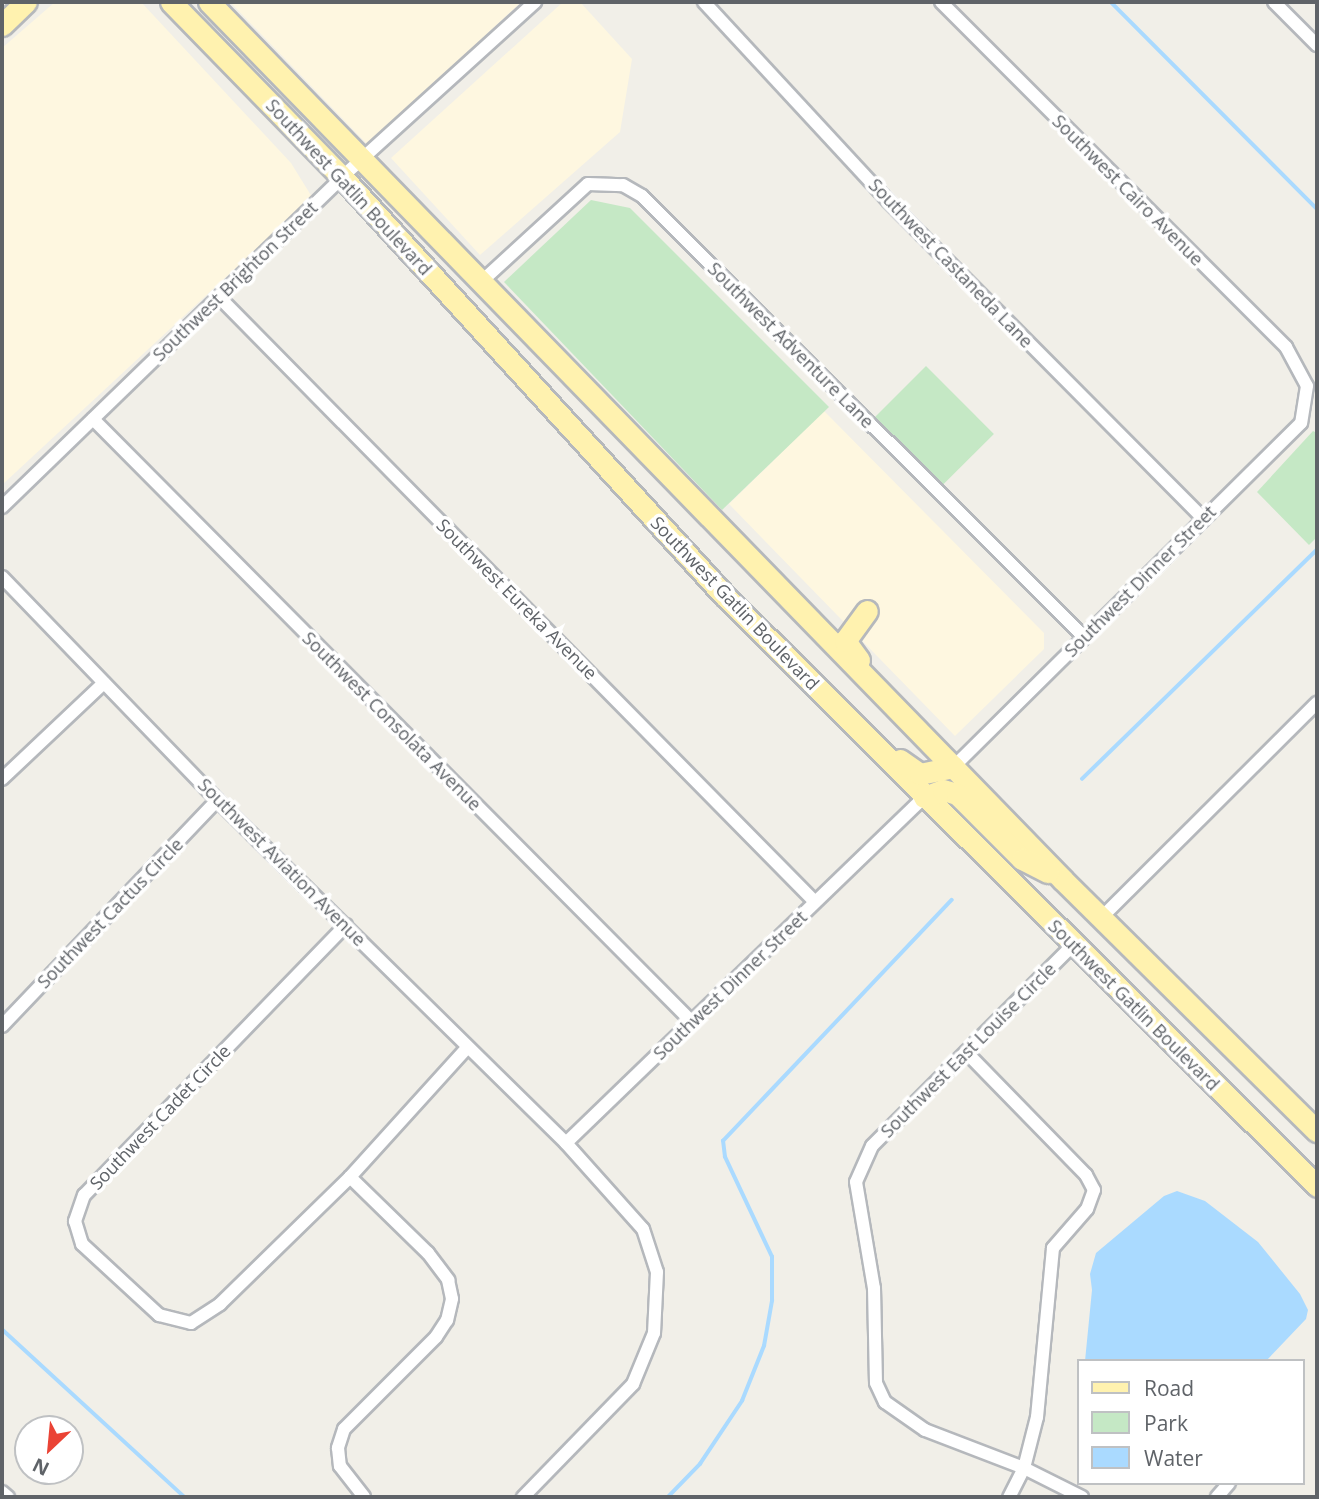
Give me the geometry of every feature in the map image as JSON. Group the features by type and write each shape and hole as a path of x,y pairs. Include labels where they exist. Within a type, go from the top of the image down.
{"main road":[{"path":"2,25 26,2"},
{"name":"Southwest Gatlin Boulevard","path":"171,2 342,177 724,594 924,797 1317,1186"},
{"name":"Southwest Gatlin Boulevard","path":"209,2 953,768 1317,1131"},
{"path":"821,631 836,631 856,614 867,611 845,645 909,712 925,738"},
{"path":"824,696 848,707 913,771 930,775 953,768"},
{"path":"924,797 943,790 957,794 1022,859 1063,880"}],"street":[{"name":"Southwest Brighton Street","path":"2,507 342,177 535,2"},
{"name":"Southwest Castaneda Lane","path":"704,2 888,201 1203,518"},
{"name":"Southwest Cairo Avenue","path":"941,2 1286,347 1307,386"},
{"path":"1274,2 1317,45"},
{"name":"Southwest Adventure Lane","path":"481,282 588,184 623,185 642,196 1084,637"},
{"name":"Southwest Eureka Avenue","path":"219,297 815,902"},
{"name":"Southwest Dinner Street","path":"953,768 1301,423 1307,386"},
{"name":"Southwest Consolata Avenue","path":"93,419 692,1022"},
{"name":"Southwest Aviation Avenue","path":"2,577 217,800 346,925 466,1049 566,1143 643,1229 657,1272 654,1334 633,1384 523,1497"},
{"path":"2,779 104,683"},
{"path":"1101,918 1317,703"},
{"name":"Southwest Dinner Street","path":"566,1143 924,797"},
{"name":"Southwest Cactus Circle","path":"2,1026 217,800"},
{"name":"Southwest Cadet Circle","path":"346,925 85,1195 75,1221 82,1244 159,1315 191,1323 220,1304 350,1177 466,1049"},
{"name":"Southwest East Louise Circle","path":"1024,1468 925,1430 885,1402 876,1383 874,1288 856,1182 872,1146 1073,945"},
{"path":"966,1052 1086,1175 1094,1189 1087,1209 1052,1248 1045,1365 1024,1468 1009,1497"},
{"path":"350,1177 428,1252 448,1280 452,1299 447,1320 436,1337 344,1430 338,1448 340,1466 363,1497"},
{"path":"1024,1468 1082,1497"},
{"path":"2,1492 8,1497"}],"shaded area":[{"path":"55,2 141,2 291,163 312,197 2,485 2,48"},
{"path":"230,2 521,2 368,145"},
{"path":"563,2 580,2 632,59 620,132 480,255 391,158"},
{"path":"824,411 1044,633 1044,649 955,736 729,504"}],"green space":[{"path":"591,200 630,208 829,407 722,510 504,282"},
{"path":"926,366 994,434 940,488 872,420"},
{"path":"1313,431 1317,433 1317,537 1309,545 1257,492"}],"water":[{"path":"1177,1191 1205,1201 1258,1242 1300,1294 1308,1310 1306,1319 1268,1359 1085,1359 1092,1290 1090,1274 1096,1253 1164,1196"}],"waterway":[{"path":"1111,2 1317,209"},
{"path":"1082,779 1317,550"},
{"path":"668,1497 700,1464 742,1401 764,1346 772,1301 772,1257 725,1157 723,1141 952,900"},
{"path":"2,1329 185,1497"}]}
